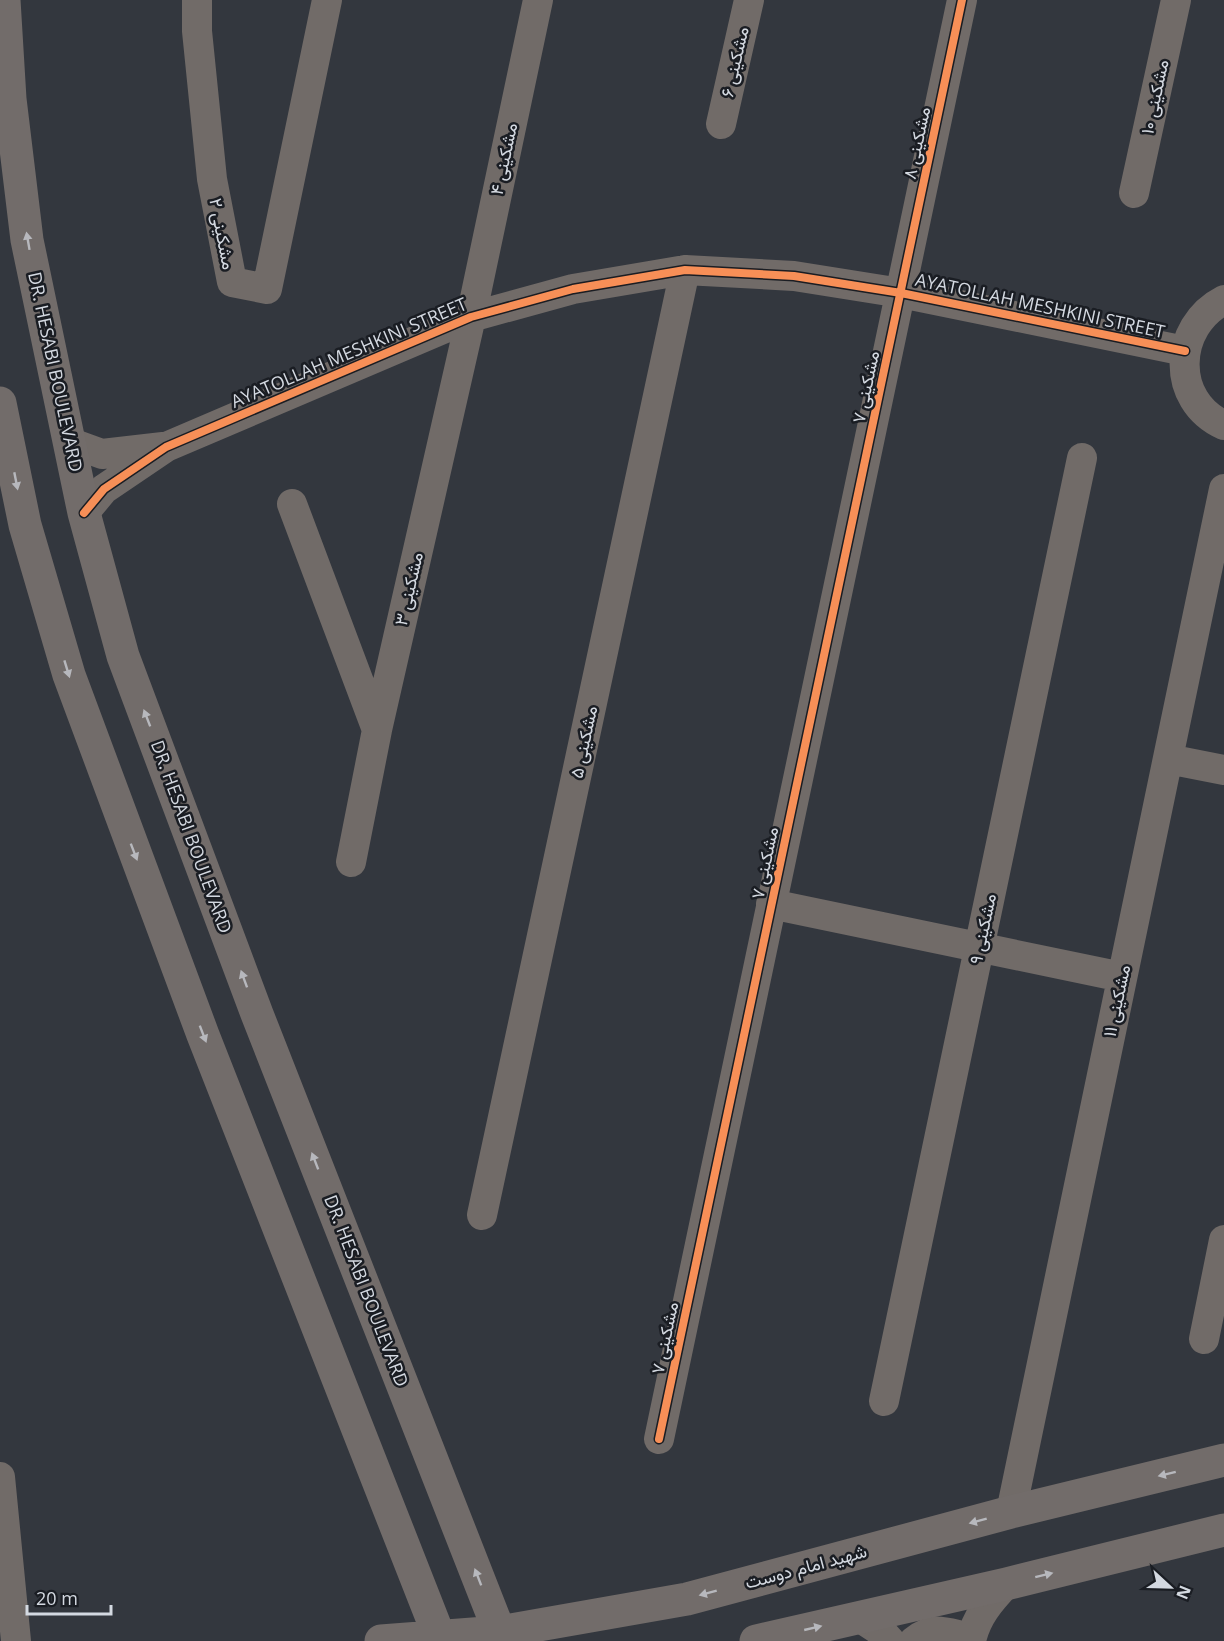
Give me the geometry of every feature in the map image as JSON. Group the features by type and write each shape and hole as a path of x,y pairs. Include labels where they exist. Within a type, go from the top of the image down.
{"main road":[{"name":"DR. HESABI BOULEVARD","path":"4,0 10,99 27,240 84,513 123,656 257,1014 501,1636"},
{"path":"0,403 25,525 69,675 203,1035 440,1639"},
{"name":"شهید امام دوست","path":"381,1641 501,1636 687,1599 1011,1512 1224,1460"},
{"path":"756,1641 1006,1584 1224,1530"}],"street":[{"name":"مشکینی ۲","path":"197,0 197,31 212,179 232,282 267,289 327,0"},
{"name":"مشکینی ۴","path":"471,317 538,0"},
{"name":"مشکینی ۶","path":"721,124 749,0"},
{"name":"مشکینی ۸","path":"901,293 962,0"},
{"name":"مشکینی ۱۰","path":"1134,193 1176,0"},
{"name":"AYATOLLAH MESHKINI STREET","path":"166,447 471,317 573,289 685,270 794,276 901,293 1185,351"},
{"name":"مشکینی ۵","path":"482,1215 685,270"},
{"name":"مشکینی ۷","path":"659,1439 901,293"},
{"path":"1224,300 1213,305 1200,318 1191,333 1185,351 1184,368 1195,401 1206,414 1224,425"},
{"name":"مشکینی ۳","path":"351,862 377,730 471,317"},
{"path":"69,442 102,454 166,447"},
{"path":"84,513 104,489 166,447"},
{"name":"مشکینی ۹","path":"884,1401 1082,458"},
{"name":"مشکینی ۱۱","path":"1011,1512 1224,489"},
{"path":"292,504 377,730"},
{"path":"1168,759 1224,770"},
{"path":"771,904 1122,977"},
{"path":"1204,1339 1224,1240"},
{"path":"0,1477 16,1641"},
{"path":"971,1641 973,1630 987,1603 1006,1584"},
{"path":"860,1617 882,1632 890,1641"},
{"path":"914,1641 918,1637 937,1630 958,1635 961,1641"}],"cycle path":[{"path":"659,1439 962,0"},
{"path":"84,513 104,489 166,447 471,317 573,289 685,270 794,276 901,293 1185,351"}]}
